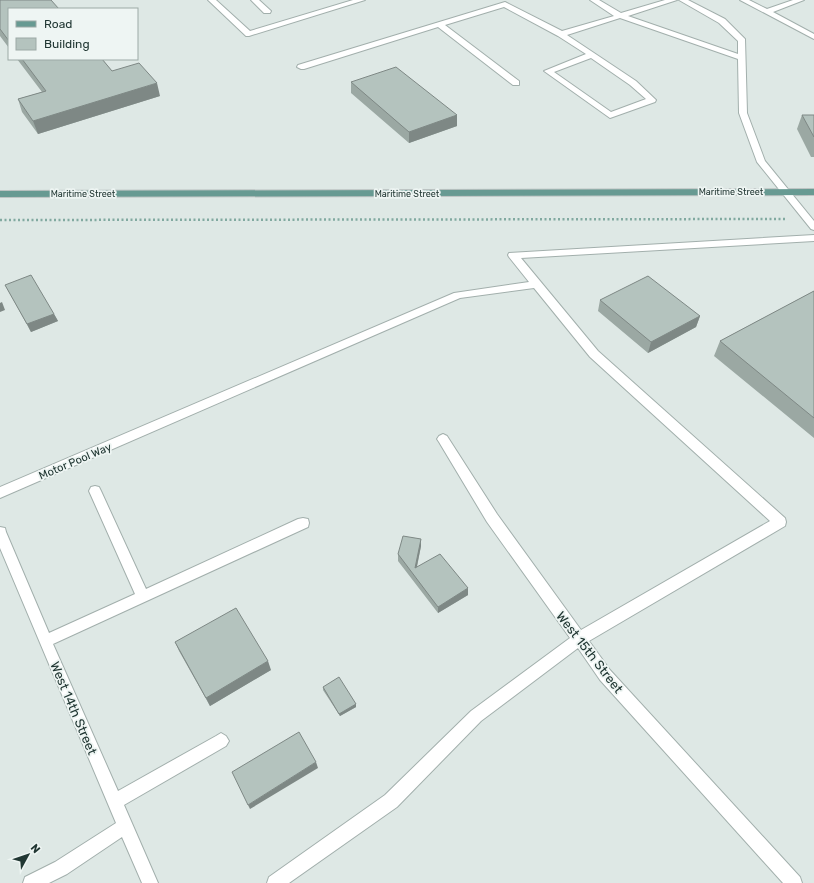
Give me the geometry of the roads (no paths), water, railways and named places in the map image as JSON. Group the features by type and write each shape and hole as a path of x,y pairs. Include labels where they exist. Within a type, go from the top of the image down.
{"main road":[{"name":"Maritime Street","path":"0,194 814,192"}],"street":[{"path":"212,0 249,34 361,0"},
{"path":"255,0 267,11"},
{"path":"594,0 620,16 742,58"},
{"path":"561,34 673,0"},
{"path":"683,0 722,21 742,41 744,113 761,162 784,192 811,223"},
{"path":"744,0 814,37"},
{"path":"766,12 800,0"},
{"path":"301,67 505,4 561,34 591,54 633,82 652,100 610,116 548,71 591,54"},
{"path":"439,24 516,83"},
{"path":"275,883 391,801 476,716 579,639 780,522 594,354 513,255 814,238"},
{"name":"Motor Pool Way","path":"0,493 458,294 536,284"},
{"name":"West 15th Street","path":"443,439 492,518 605,675 794,883"},
{"path":"95,491 143,597"},
{"path":"46,641 303,523"},
{"name":"West 14th Street","path":"0,532 150,883"},
{"path":"115,802 221,742"},
{"path":"31,883 61,868 125,826"}]}
